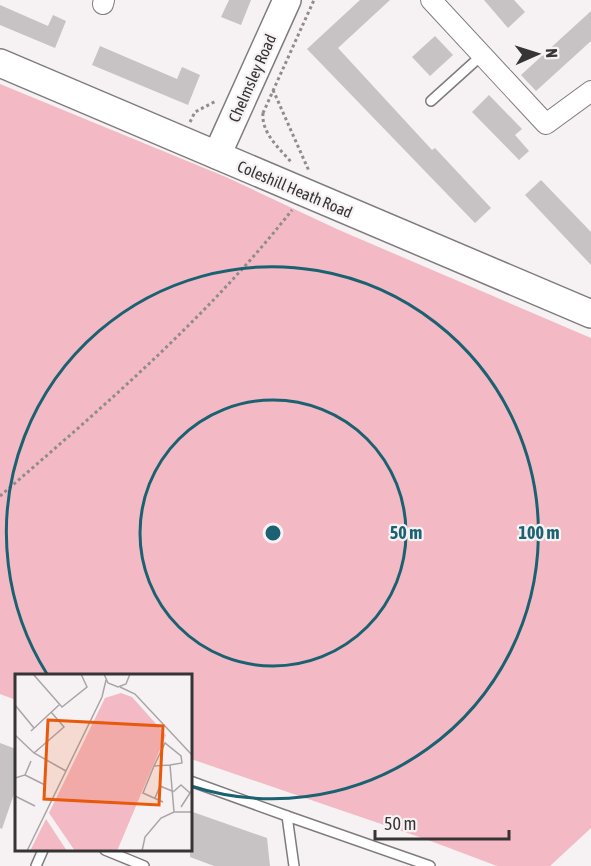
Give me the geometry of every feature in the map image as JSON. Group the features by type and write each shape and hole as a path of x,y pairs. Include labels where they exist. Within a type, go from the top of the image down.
{"street":[{"name":"Chelmsley Road","path":"217,155 287,0"},
{"path":"431,0 546,124 591,91"},
{"name":"Coleshill Heath Road","path":"0,63 217,155 304,183 591,314"}],"lane":[{"path":"431,101 482,55"},
{"path":"192,782 430,866"},
{"path":"287,816 294,866"},
{"path":"36,866 42,851"},
{"path":"110,851 145,865"}],"path":[{"path":"0,496 158,354 254,258 304,183 312,177 273,90 314,0"},
{"path":"182,140 195,112 223,98"},
{"path":"263,113 262,122 272,140 296,166"}],"shaded area":[{"path":"0,84 226,177 339,230 591,338 591,828 550,866 497,866 192,759 192,674 15,674 15,700 0,694"}],"building":[{"path":"229,0 251,0 241,25 221,17"},
{"path":"360,0 390,0 338,48 432,150 435,148 491,208 475,223 307,49"},
{"path":"484,0 514,0 525,12 508,28"},
{"path":"0,5 48,26 53,15 66,21 55,48 0,25"},
{"path":"591,11 591,41 536,91 521,75"},
{"path":"435,36 453,55 430,76 412,57"},
{"path":"100,46 177,79 182,67 200,75 188,105 92,65"},
{"path":"489,95 522,129 515,135 529,151 519,160 472,112"},
{"path":"541,180 591,232 591,265 525,195"},
{"path":"0,743 15,749 15,791 2,829 0,828"},
{"path":"192,812 267,838 270,866 214,866 190,857"}]}
